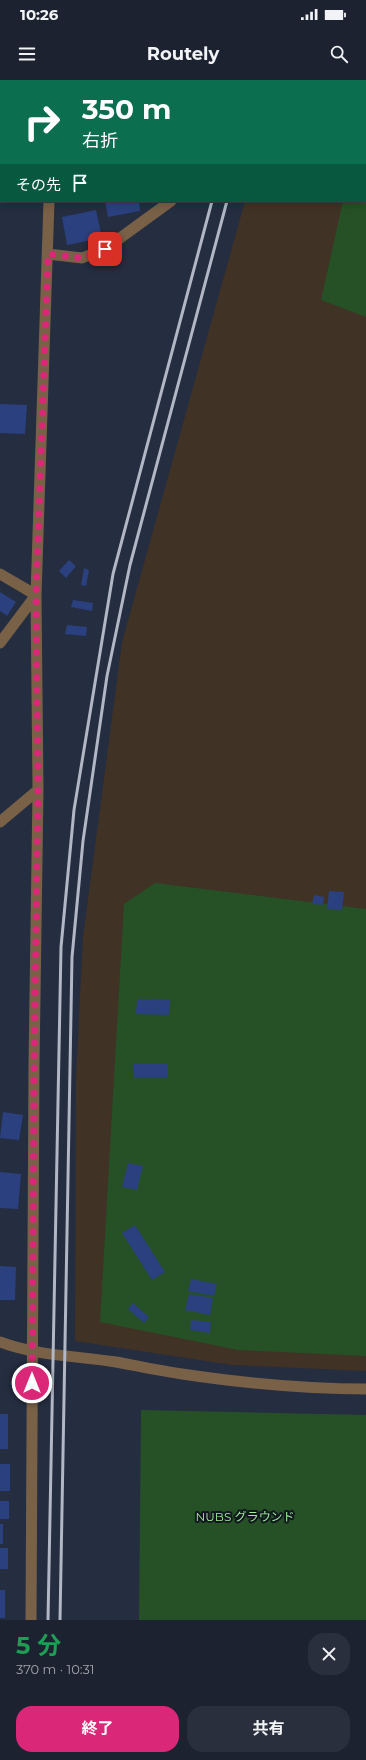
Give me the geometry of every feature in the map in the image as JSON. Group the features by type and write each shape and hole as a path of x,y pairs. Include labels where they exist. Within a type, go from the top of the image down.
{"street":[{"path":"31,1620 32,1351 38,790 36,595 49,202"},
{"path":"48,254 82,258 105,249 170,202"},
{"path":"0,574 36,595"},
{"path":"0,643 36,595"},
{"path":"0,822 38,790"},
{"path":"0,1342 17,1349 251,1383 337,1389 366,1389"}],"shaded area":[{"path":"245,202 366,202 366,1371 232,1365 75,1341 76,1077 83,937 122,642"}],"green space":[{"path":"343,202 366,202 366,317 321,300"},
{"path":"155,883 366,909 366,1356 238,1350 100,1322 124,904"},
{"name":"NUBS グラウンド","path":"141,1410 366,1415 366,1620 139,1620"}],"building":[{"path":"105,202 139,202 140,211 108,217"},
{"path":"96,210 102,238 67,245 62,217"},
{"path":"0,404 27,405 25,434 0,433"},
{"path":"69,560 76,566 66,578 59,571"},
{"path":"84,568 89,570 86,586 81,585"},
{"path":"0,592 16,602 7,616 0,611"},
{"path":"73,600 93,603 92,611 71,607"},
{"path":"67,625 87,627 86,636 65,634"},
{"path":"329,891 344,892 342,910 327,909"},
{"path":"314,895 324,897 323,905 312,904"},
{"path":"137,999 170,1000 169,1015 136,1014"},
{"path":"134,1064 168,1064 168,1077 134,1077"},
{"path":"3,1112 23,1115 19,1140 0,1138"},
{"path":"128,1163 143,1166 137,1190 122,1187"},
{"path":"0,1172 21,1174 18,1209 0,1208"},
{"path":"135,1225 165,1272 152,1280 122,1233"},
{"path":"0,1266 16,1267 15,1300 0,1300"},
{"path":"191,1279 217,1284 214,1296 188,1291"},
{"path":"189,1294 213,1298 210,1315 185,1310"},
{"path":"133,1303 149,1317 144,1323 128,1309"},
{"path":"191,1320 211,1322 210,1333 190,1330"},
{"path":"0,1414 8,1414 8,1449 0,1449"},
{"path":"0,1464 10,1464 10,1491 0,1491"},
{"path":"0,1501 9,1501 9,1519 0,1519"},
{"path":"0,1524 3,1524 3,1544 0,1544"},
{"path":"0,1548 8,1548 8,1569 0,1569"},
{"path":"0,1590 5,1590 5,1618 0,1618"}],"railway":[{"path":"48,1620 61,947 74,810 113,574 212,202"},
{"path":"60,1620 72,957 83,841 107,676 130,565 227,202"}],"route":[{"path":"32,1383 34,1065 38,790 36,595 48,254 82,258 105,249"}]}
